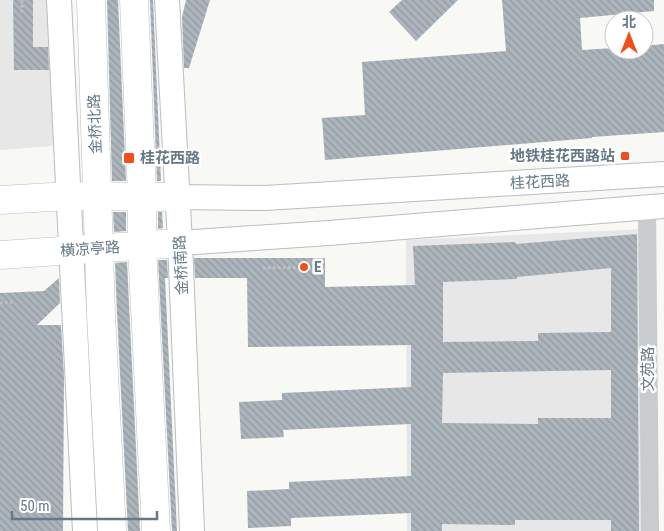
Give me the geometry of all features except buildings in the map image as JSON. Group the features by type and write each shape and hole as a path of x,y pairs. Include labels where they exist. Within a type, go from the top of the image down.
{"main road":[{"name":"金桥北路","path":"59,0 69,196"},
{"name":"金桥北路","path":"90,0 100,249"},
{"path":"134,0 142,196 142,246 156,531"},
{"name":"金桥南路","path":"167,0 180,242 192,531"},
{"name":"桂花西路","path":"177,197 265,198 664,174"},
{"path":"69,196 85,531"},
{"path":"0,200 69,196 177,197"},
{"path":"180,242 329,233 656,206"},
{"name":"横凉亭路","path":"0,255 180,242"},
{"path":"100,249 101,314 112,531"}],"street":[{"name":"文苑路","path":"650,531 656,206"}],"path":[{"path":"22,0 22,14"},
{"path":"263,268 318,267"},
{"path":"0,303 12,302"}],"shaded area":[{"path":"0,0 55,0 62,145 0,150"},
{"path":"646,229 648,531 407,531 406,240"}],"place":[{"name":"地铁桂花西路站","path":"625,156"},
{"name":"桂花西路","path":"129,158"},
{"name":"E","path":"304,267"}]}
